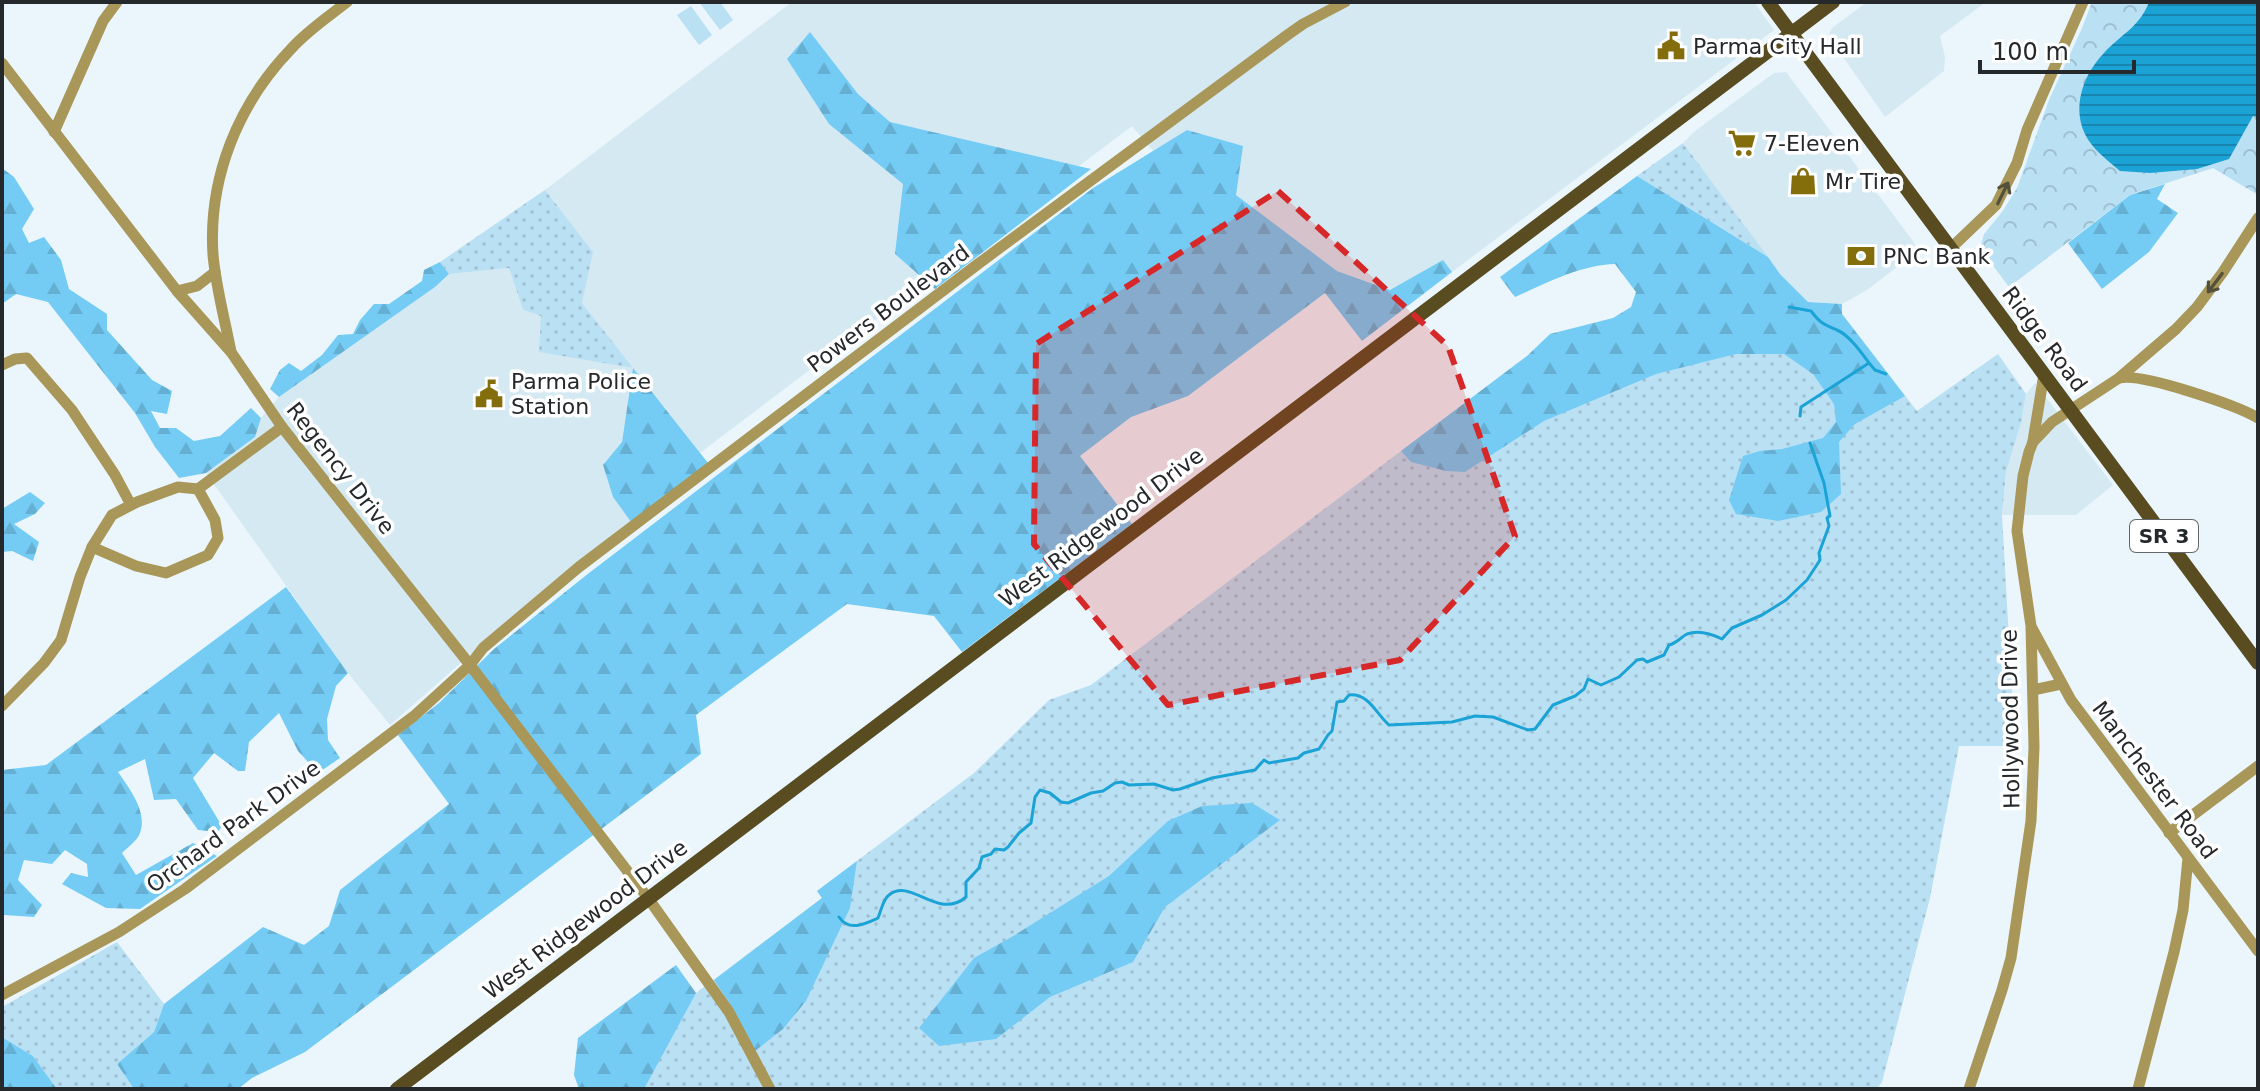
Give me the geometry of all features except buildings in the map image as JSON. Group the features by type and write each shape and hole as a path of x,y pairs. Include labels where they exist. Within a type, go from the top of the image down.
{"main road":[{"name":"Ridge Road","path":"1768,2 2258,663"},
{"name":"West Ridgewood Drive","path":"397,1089 1833,2"}],"street":[{"path":"54,132 103,21 117,2"},
{"path":"231,352 215,272 213,223 227,153 243,115 264,80 292,47 347,2"},
{"name":"Powers Boulevard","path":"470,665 483,648 615,539 1286,36 1345,2"},
{"path":"1950,249 1996,205 2017,163 2027,130 2083,2"},
{"name":"Regency Drive","path":"2,63 177,291 231,352 282,427 470,665 648,898 729,1012 770,1089"},
{"path":"2033,442 2052,422 2119,378 2161,344 2197,307 2258,220"},
{"path":"177,291 197,286 215,272"},
{"path":"2,365 27,358 72,410 131,505"},
{"name":"Hollywood Drive","path":"1969,1089 2002,990 2013,943 2031,821 2034,747 2031,626 2017,531 2023,476 2033,442 2044,374"},
{"path":"2119,378 2134,377 2178,389 2258,418"},
{"path":"2,706 44,663 61,640 92,547 112,515 178,487 198,489 282,427"},
{"path":"92,547 136,566 166,573 208,555 218,538 215,520 198,489"},
{"name":"Manchester Road","path":"2031,626 2061,684 2258,951"},
{"name":"Orchard Park Drive","path":"2,995 119,932 185,889 414,716 470,665"},
{"path":"2033,690 2061,684"},
{"path":"2169,833 2258,766"},
{"path":"2138,1089 2174,952 2183,910 2188,858"}],"highlighted area":[{"path":"1278,191 1448,346 1515,536 1400,660 1168,705 1034,544 1036,344"}],"shaded area":[{"path":"792,2 1754,2 1774,30 1452,272 1443,261 1391,290 1337,271 1236,195 1187,130 1153,151 1132,126 700,453 633,369 622,442 603,465 613,497 631,522 562,574 390,725 348,673 206,473 254,437 261,418 279,397 449,274 509,268 523,310 541,316 632,368 582,303 592,252 545,190"},
{"path":"1867,2 1986,2 1940,36 1945,57 1944,71 1885,117 1829,34 1832,28"},
{"path":"2149,2 2258,2 2258,117 2253,116 2229,159 2197,169 2150,173 2120,171 2095,149 2085,134 2079,110 2089,74 2104,53 2140,18"},
{"path":"1786,72 1918,251 1867,290 1842,304 1808,302 1780,274 1683,143 1774,73"},
{"path":"2035,383 2113,485 2076,515 2002,515 2006,472 2026,394"}],"green space":[{"path":"699,2 720,2 733,20 720,30"},
{"path":"2092,2 2258,2 2258,195 2213,168 2130,195 2009,287 1980,248 1984,234 2017,188 2049,100"},
{"path":"691,6 712,35 699,45 677,15"},
{"path":"810,32 858,94 890,122 1091,169 935,289 895,254 903,184 829,124 787,59"},
{"path":"1187,130 1243,146 1236,195 1337,271 1390,290 1443,260 1452,272 1362,341 1325,293 1188,396 1131,417 1080,456 1132,524 962,652 934,616 847,604 696,715 701,754 305,1052 252,1078 238,1089 134,1089 117,1064 154,1032 164,1004 263,927 304,945 329,926 340,890 449,804 398,735 439,703 494,649 589,573 1093,188"},
{"path":"1683,143 1768,257 1637,176"},
{"path":"2,168 14,177 34,209 22,229 29,243 44,237 61,260 69,289 107,314 107,330 152,380 172,391 167,414 151,411 160,428 176,428 194,441 220,436 251,408 261,418 255,437 206,473 179,478 155,447 135,413 48,302 16,294 2,304"},
{"path":"1637,176 1768,257 1808,302 1842,304 1842,314 1905,396 1855,424 1839,442 1841,494 1821,512 1778,521 1736,514 1729,500 1743,456 1823,438 1836,422 1834,404 1813,374 1784,354 1736,354 1656,374 1544,421 1465,472 1446,471 1411,462 1401,451 1527,356 1550,334 1613,318 1631,307 1636,292 1615,264 1577,271 1515,297 1500,277"},
{"path":"2165,184 2157,199 2178,213 2149,252 2102,289 2068,243 2130,195"},
{"path":"545,190 593,252 582,303 633,368 539,352 541,316 523,310 509,268 449,274 440,262"},
{"path":"440,262 449,274 435,287 279,397 270,389 280,370 289,363 301,371 322,355 338,335 353,334 374,304 389,304 422,281 424,270"},
{"path":"1842,314 1917,411 1998,354 2026,394 2006,472 2002,515 2015,746 1959,746 1930,898 1882,1082 1877,1089 582,1089 696,993 822,898 817,891 974,773 1049,700 1091,685 1527,356"},
{"path":"633,368 708,463 631,522 613,497 603,465 622,442"},
{"path":"30,492 45,503 35,514 14,524 39,542 33,561 12,551 2,552 2,509"},
{"path":"286,587 348,673 336,686 327,719 328,740 340,758 318,773 298,751 279,713 249,742 245,771 238,771 214,753 193,778 222,826 218,832 198,830 176,799 154,800 145,759 118,772 136,801 141,817 139,836 122,853 136,875 193,843 217,856 140,909 106,908 62,884 71,873 88,877 87,864 65,850 52,864 24,860 18,880 42,905 34,917 4,915 2,770 46,765"},
{"path":"1252,803 1280,820 1165,907 1133,962 1050,997 996,1039 939,1046 919,1028 974,958 1109,876 1168,821 1202,806"},
{"path":"857,861 850,908 806,1001 783,1029 755,1051 714,980 822,898 817,891"},
{"path":"117,942 164,1004 154,1032 117,1064 134,1089 57,1089 33,1056 2,1037 2,1007"},
{"path":"676,965 696,993 644,1089 579,1089 574,1075 578,1038"},
{"path":"2,1037 33,1056 57,1089 2,1089"}],"waterway":[{"path":"1789,307 1811,311 1822,323 1846,336 1869,363"},
{"path":"1800,416 1801,407 1869,363 1875,370 1886,374"},
{"path":"839,917 852,925 878,918 887,897 897,891 945,904 956,903 966,897 966,882 979,868 982,857 995,849 1004,850 1031,823 1035,797 1040,790 1068,803 1122,782 1129,785 1154,784 1173,790 1212,778 1255,770 1264,760 1269,763 1298,758 1319,749 1332,731 1337,702 1344,701 1349,695 1362,697 1389,725 1452,722 1475,716 1493,717 1528,730 1535,729 1553,705 1575,696 1584,689 1588,679 1601,685 1619,677 1637,660 1647,662 1664,655 1669,645 1687,634 1705,633 1722,639 1732,628 1786,600 1807,580 1820,560 1819,553 1830,516 1824,483 1810,443"}],"place":[{"name":"Parma City Hall","path":"1671,46"},
{"name":"7-Eleven","path":"1742,143"},
{"name":"Mr Tire","path":"1803,181"},
{"name":"PNC Bank","path":"1861,256"},
{"name":"Parma Police Station","path":"489,394"}]}
